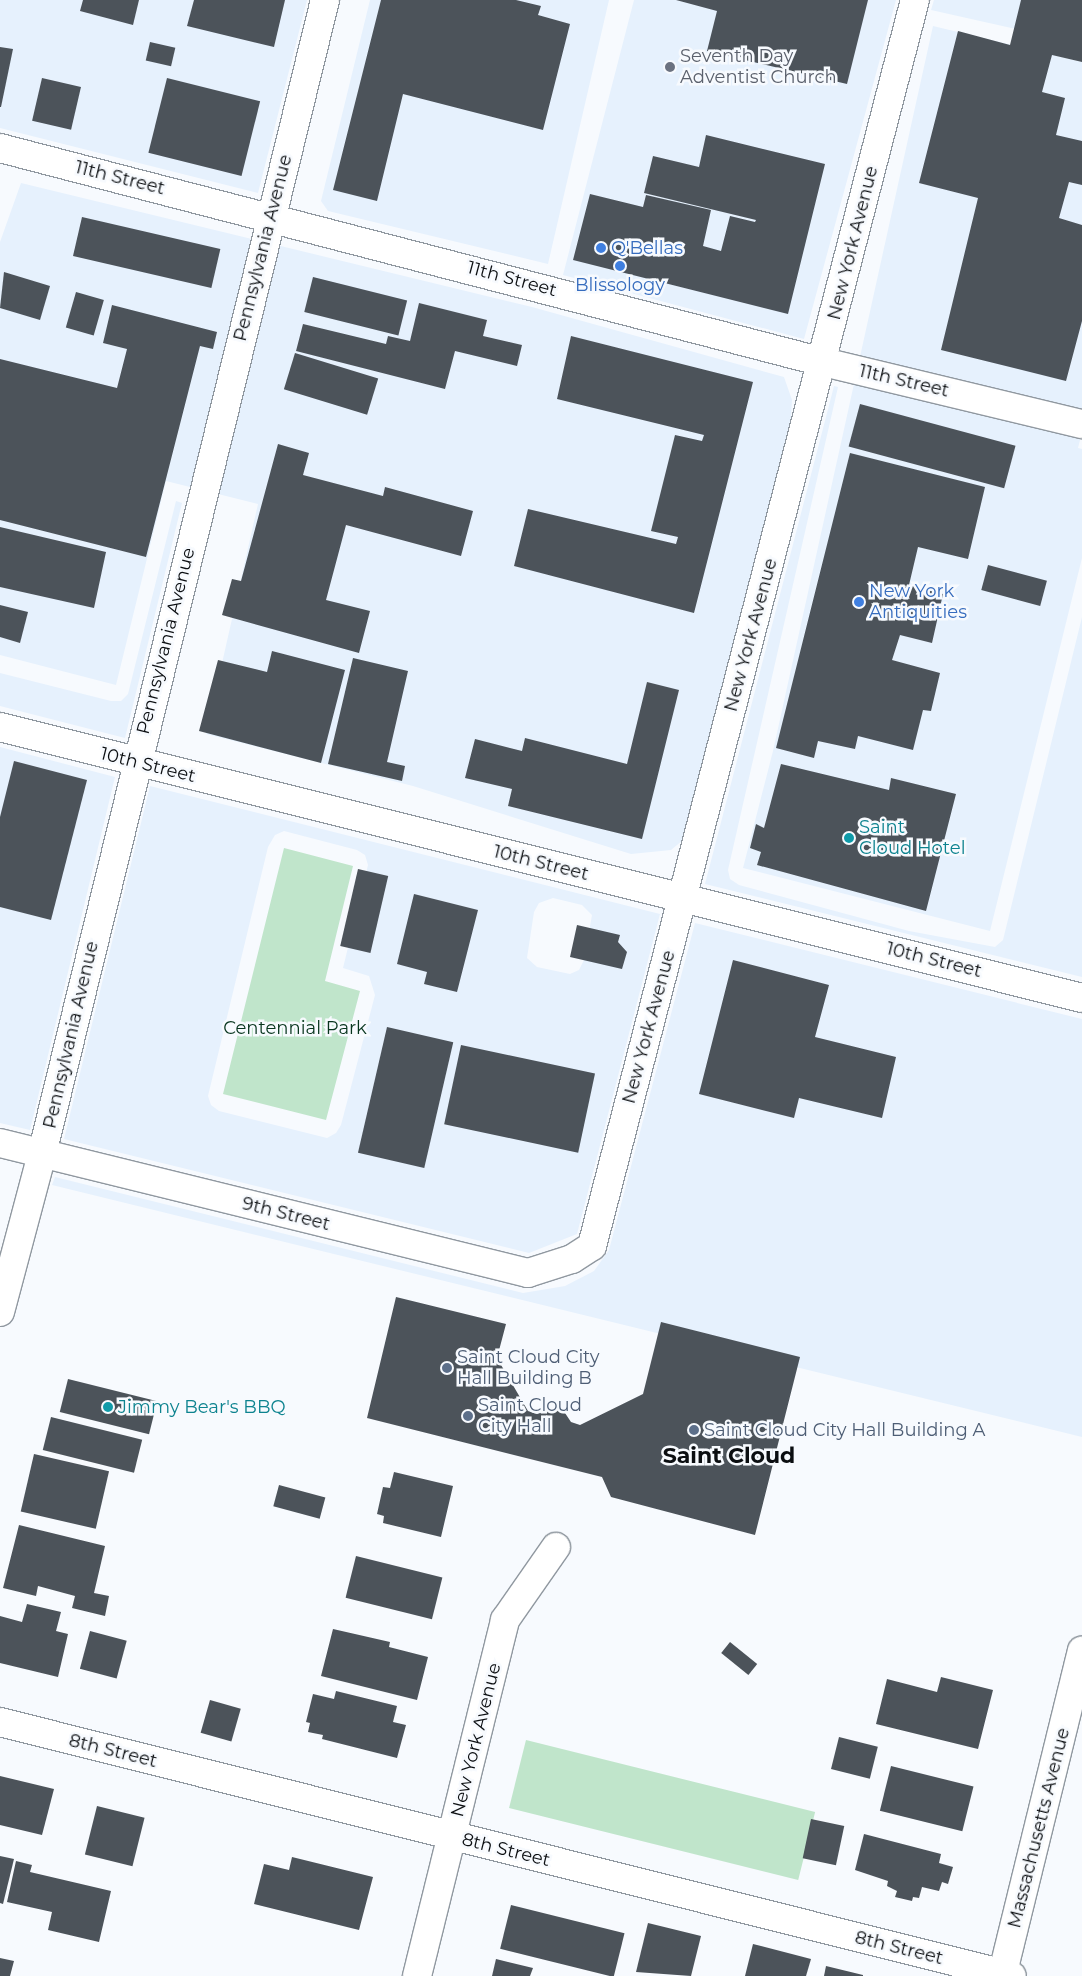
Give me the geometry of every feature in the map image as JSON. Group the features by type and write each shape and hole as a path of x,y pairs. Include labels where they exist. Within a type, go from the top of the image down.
{"street":[{"name":"Pennsylvania Avenue","path":"0,1312 42,1154 270,216 325,0"},
{"name":"New York Avenue","path":"572,1259 592,1246 915,0"},
{"name":"11th Street","path":"0,148 270,216 822,362 1082,424"},
{"name":"10th Street","path":"0,727 1082,998"},
{"name":"9th Street","path":"0,1143 528,1274 572,1259"},
{"name":"New York Avenue","path":"418,1976 505,1620 556,1547"},
{"name":"Massachusetts Avenue","path":"1006,1975 1082,1651"},
{"name":"8th Street","path":"0,1722 1006,1975"}],"shaded area":[{"path":"0,0 307,0 258,193 0,128"},
{"path":"370,0 609,0 548,264 328,211 321,201"},
{"path":"634,0 896,0 804,339 563,275"},
{"path":"934,0 1082,0 1082,44 931,10"},
{"path":"933,26 1082,62 1082,432 1078,448 1082,449 1082,558 990,931 743,868 773,751"},
{"path":"21,183 532,307 784,377 792,400 791,418 683,840 671,850 631,854 413,786 206,734 258,504 166,481 116,685 0,655 0,242"},
{"path":"834,386 838,387 728,870 730,879 739,885 909,931 995,947 1003,940 1082,617 1082,977 705,884"},
{"path":"176,501 182,503 125,738 0,706 0,673 111,701 121,701 128,694"},
{"path":"0,747 115,777 30,1130 0,1123"},
{"path":"150,786 660,914 577,1234 529,1253 64,1139","holes":["284,831 357,850 365,855 368,865 343,968 369,976 375,995 341,1125 336,1133 327,1138 219,1111 211,1105 208,1096 268,847 275,835","553,898 582,905 592,915 584,960 579,970 570,974 537,967 527,958 534,912 539,903"]},
{"path":"695,923 1082,1019 1082,1437 52,1185 55,1177 523,1293 565,1286 594,1271 609,1250"}],"green space":[{"name":"Centennial Park","path":"284,848 353,866 325,981 360,991 326,1120 223,1094"},
{"path":"526,1740 815,1812 798,1880 509,1808"}],"building":[{"path":"83,0 139,0 133,25 80,11"},
{"path":"194,0 285,0 274,47 187,26"},
{"path":"381,0 516,0 541,6 538,15 570,24 543,130 403,94 377,201 333,190"},
{"path":"676,0 868,0 847,84 707,51 717,11"},
{"path":"1021,0 1082,0 1082,62 1052,55 1042,92 1065,98 1056,135 1082,141 1082,185 1069,182 1059,218 1082,225 1082,321 1066,381 941,350 978,198 919,183 958,31 1010,45"},
{"path":"150,42 175,48 171,66 146,61"},
{"path":"0,47 13,49 1,107 0,107"},
{"path":"42,78 81,87 71,130 32,121"},
{"path":"167,78 260,101 242,176 148,153"},
{"path":"706,135 825,164 788,314 573,260 590,194 643,207 646,195 711,210 703,246 721,251 730,216 755,222 756,220 644,193 653,156 699,167"},
{"path":"82,217 220,249 211,288 73,256"},
{"path":"4,272 50,286 40,320 0,308"},
{"path":"313,277 407,300 398,335 304,312"},
{"path":"76,292 104,300 94,336 66,328"},
{"path":"419,303 487,320 483,336 522,345 517,366 455,351 445,389 296,351 303,324 386,344 388,336 410,341"},
{"path":"112,305 217,332 213,349 200,346 146,557 0,520 0,359 117,388 127,349 103,343"},
{"path":"571,336 753,382 694,613 514,566 528,509 676,544 678,537 651,531 675,435 702,441 704,435 557,399"},
{"path":"295,353 378,378 367,415 284,389"},
{"path":"860,404 1016,446 1004,488 849,447"},
{"path":"278,444 309,453 303,475 383,496 385,487 473,511 461,556 346,525 326,600 370,611 359,653 222,615 232,579 241,581"},
{"path":"850,453 985,487 968,559 918,547 909,585 943,594 932,643 900,635 892,660 940,673 931,711 923,710 913,750 858,736 855,749 818,741 814,758 776,748"},
{"path":"0,527 106,552 94,608 0,587"},
{"path":"988,565 1047,581 1040,606 981,590"},
{"path":"0,605 28,612 20,643 0,637"},
{"path":"272,651 345,670 321,763 199,731 218,660 267,672"},
{"path":"353,658 408,671 387,762 405,766 402,781 328,764"},
{"path":"647,682 679,690 642,839 508,806 512,789 465,778 475,739 522,751 525,738 627,764"},
{"path":"14,761 87,780 51,920 0,907 0,817"},
{"name":"Saint Cloud Hotel","path":"781,764 889,790 891,778 956,794 926,911 757,865 761,852 750,848 756,824 764,828"},
{"path":"358,869 388,876 370,953 340,946"},
{"path":"414,894 478,910 457,992 424,984 427,972 397,964"},
{"path":"577,925 620,935 618,942 627,952 622,969 570,957"},
{"path":"733,960 829,985 815,1037 896,1057 882,1118 799,1098 794,1118 699,1094"},
{"path":"387,1027 453,1042 424,1168 358,1153"},
{"path":"461,1045 595,1073 578,1153 444,1124"},
{"name":"Saint Cloud City Hall","path":"396,1297 506,1324 497,1358 528,1411 537,1414 553,1409 565,1413 571,1422 580,1425 643,1394 661,1322 800,1357 755,1535 611,1497 602,1477 367,1418"},
{"name":"Jimmy Bear's BBQ","path":"68,1379 157,1401 149,1434 60,1412"},
{"path":"51,1417 142,1440 134,1473 43,1450"},
{"path":"34,1454 109,1471 96,1529 21,1511"},
{"path":"394,1472 453,1486 441,1537 383,1523 384,1516 377,1514 383,1487 390,1488"},
{"path":"279,1485 325,1497 320,1519 273,1506"},
{"path":"19,1525 105,1546 94,1593 109,1596 105,1616 72,1608 75,1596 38,1586 36,1596 3,1588"},
{"path":"356,1556 442,1578 432,1619 346,1598"},
{"path":"27,1604 61,1612 56,1631 68,1634 58,1677 0,1663 0,1616 22,1622"},
{"path":"333,1629 390,1642 389,1647 428,1657 417,1700 321,1676"},
{"path":"90,1631 127,1641 117,1679 80,1669"},
{"path":"730,1642 757,1664 748,1675 721,1653"},
{"path":"941,1677 993,1690 978,1749 876,1724 887,1679 937,1692"},
{"path":"336,1691 397,1706 393,1722 406,1725 397,1758 322,1739 323,1735 308,1732 310,1723 306,1722 313,1694 334,1699"},
{"path":"210,1700 241,1709 231,1742 201,1733"},
{"path":"839,1737 878,1747 870,1779 831,1769"},
{"path":"891,1766 973,1787 962,1831 880,1811"},
{"path":"0,1776 54,1789 42,1835 0,1825"},
{"path":"97,1806 145,1818 132,1866 85,1855"},
{"path":"811,1819 844,1826 836,1865 803,1858"},
{"path":"864,1834 941,1854 939,1863 953,1867 948,1884 942,1882 939,1891 922,1887 919,1898 913,1897 912,1901 895,1897 897,1891 887,1886 888,1881 855,1870"},
{"path":"0,1856 14,1859 3,1904 0,1903"},
{"path":"292,1857 373,1877 359,1930 254,1904 264,1864 289,1870"},
{"path":"16,1861 32,1865 30,1872 111,1891 99,1942 48,1930 52,1912 7,1902"},
{"path":"511,1905 625,1933 614,1976 500,1949"},
{"path":"648,1923 701,1936 691,1976 636,1972"},
{"path":"753,1944 811,1959 806,1976 745,1976"},
{"path":"0,1958 14,1961 10,1976 0,1976"},
{"path":"496,1959 533,1968 530,1976 492,1976"},
{"path":"826,1966 863,1975 863,1976 824,1976"}],"place":[{"name":"Seventh Day Adventist Church","path":"670,67"},
{"name":"Q'Bellas","path":"601,248"},
{"name":"Blissology","path":"620,266"},
{"name":"New York Antiquities","path":"859,602"},
{"name":"Saint Cloud Hotel","path":"849,838"},
{"name":"Saint Cloud City Hall Building B","path":"447,1368"},
{"name":"Jimmy Bear's BBQ","path":"108,1407"},
{"name":"Saint Cloud City Hall","path":"468,1416"},
{"name":"Saint Cloud City Hall Building A","path":"694,1430"}],"district":[{"name":"Saint Cloud","path":"729,1456"}]}
